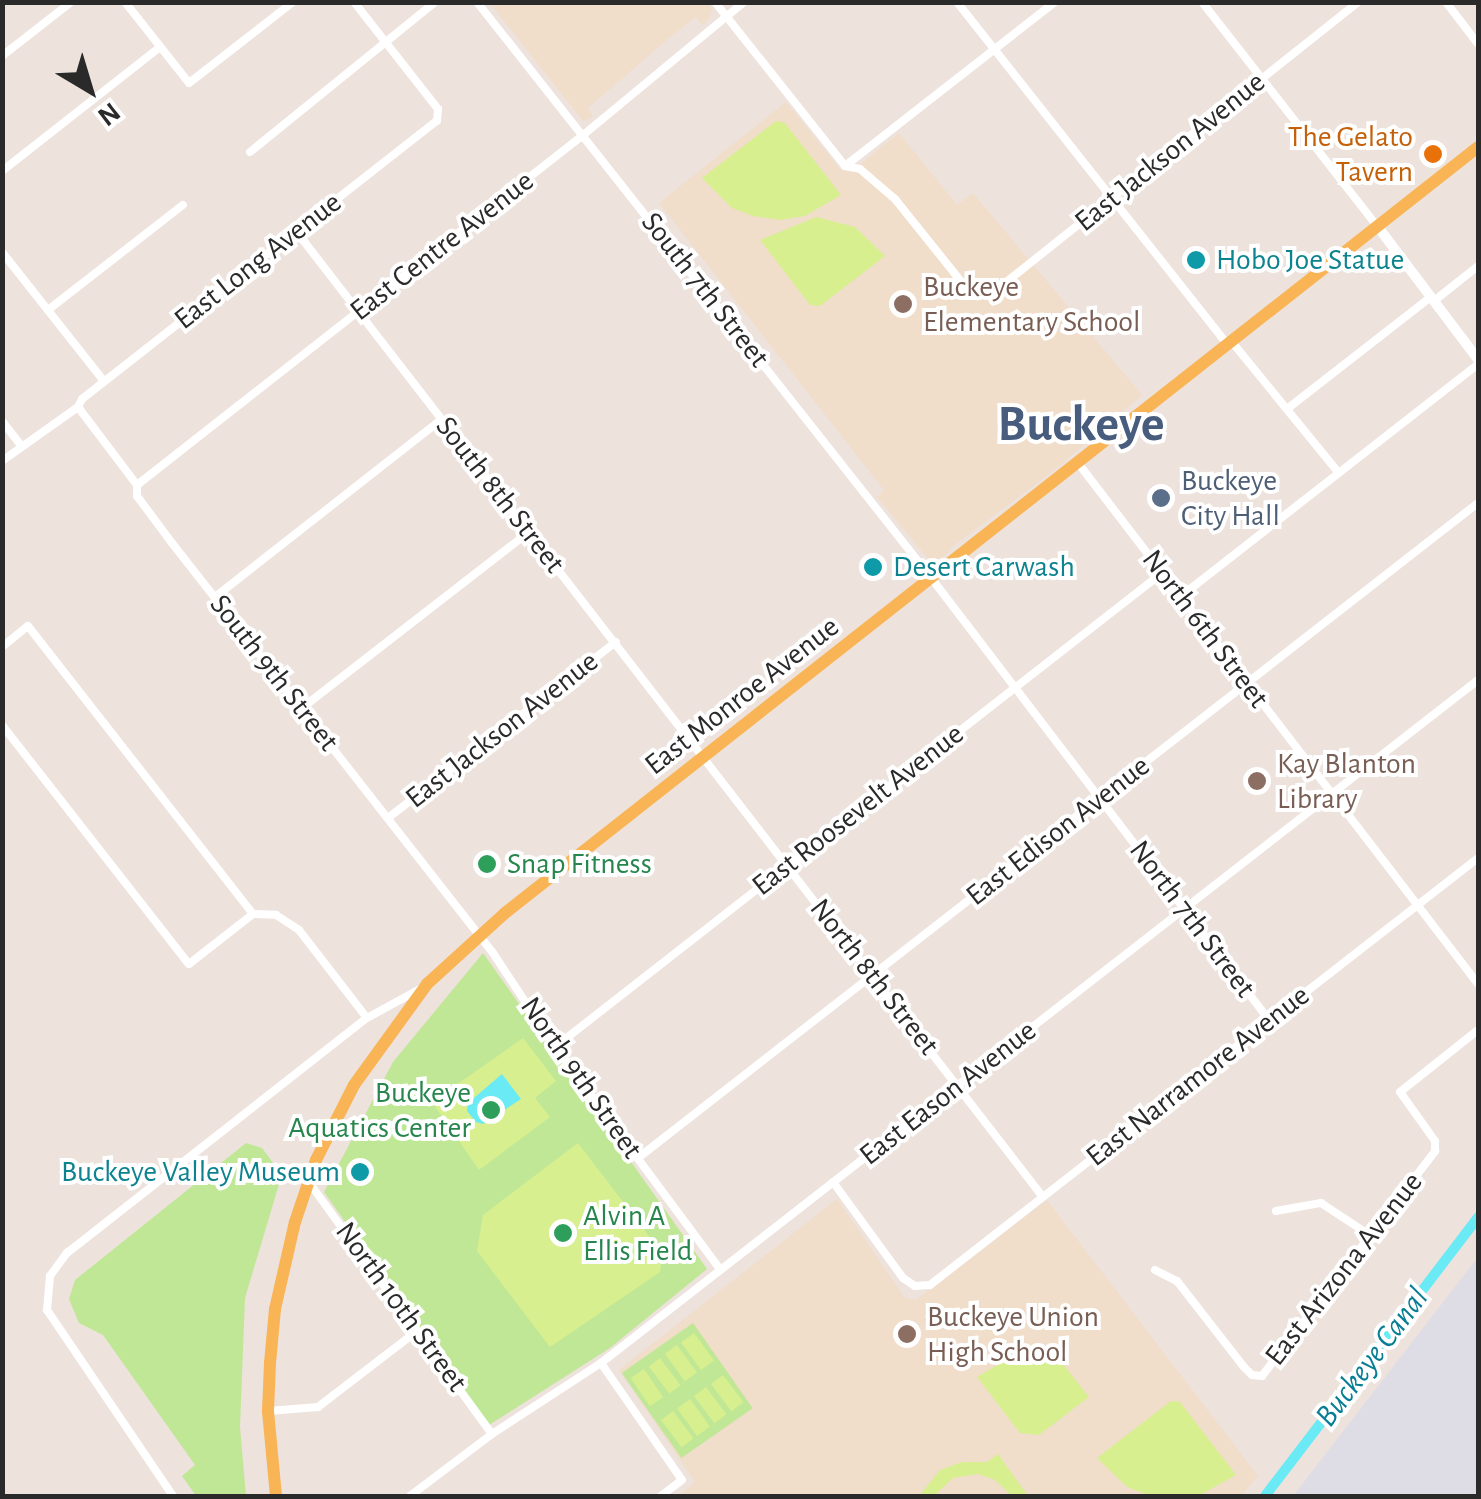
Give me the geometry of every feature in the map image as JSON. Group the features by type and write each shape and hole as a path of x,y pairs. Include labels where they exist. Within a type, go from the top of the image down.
{"main road":[{"name":"East Monroe Avenue","path":"427,984 479,934 1478,147"},
{"path":"276,1496 268,1411 275,1310 308,1181 354,1085 427,984"}],"street":[{"path":"2,56 71,2"},
{"path":"125,2 189,83 293,2"},
{"path":"354,2 387,45"},
{"path":"250,152 436,2"},
{"name":"South 7th Street","path":"477,2 932,579"},
{"path":"716,2 845,166 1054,2"},
{"name":"East Centre Avenue","path":"137,485 582,136 744,2"},
{"path":"957,2 1112,198 1339,473"},
{"path":"1180,597 1478,362 1202,2"},
{"name":"East Jackson Avenue","path":"845,166 860,169 895,199 968,290 979,295 1000,287 1358,2"},
{"path":"1446,2 1478,44"},
{"name":"East Long Avenue","path":"2,460 78,408 82,399 104,381 439,115 387,45"},
{"path":"2,171 160,47"},
{"path":"48,310 183,205"},
{"name":"South 8th Street","path":"296,231 705,756"},
{"path":"2,252 104,381"},
{"path":"1288,409 1478,266"},
{"name":"South 9th Street","path":"78,408 137,485 137,496 479,934"},
{"path":"215,597 441,420"},
{"path":"2,421 21,445"},
{"name":"North 6th Street","path":"1078,463 1478,984"},
{"name":"East Edison Avenue","path":"638,1158 1478,503"},
{"path":"302,708 529,532"},
{"name":"East Roosevelt Avenue","path":"555,1046 1162,574"},
{"name":"North 7th Street","path":"932,579 1269,1020"},
{"path":"2,647 28,626 253,914"},
{"name":"East Jackson Avenue","path":"388,818 616,642"},
{"name":"East Eason Avenue","path":"410,1496 492,1434 601,1362 1478,680"},
{"path":"2,725 189,964 253,914 276,914 299,930 367,1018"},
{"name":"North 8th Street","path":"705,756 1043,1197"},
{"name":"East Narramore Avenue","path":"834,1182 903,1278 915,1286 930,1285 1478,858"},
{"name":"North 9th Street","path":"479,934 555,1046 720,1270"},
{"name":"East Monroe Avenue","path":"173,1496 47,1310 46,1288 67,1253 367,1018 427,984"},
{"name":"East Arizona Avenue","path":"1155,1270 1177,1281 1244,1367 1257,1378 1371,1236 1436,1146 1400,1092 1478,1030"},
{"name":"North 10th Street","path":"308,1181 492,1434"},
{"path":"1276,1211 1321,1202 1371,1236"},
{"path":"268,1411 318,1407 417,1331"},
{"path":"601,1362 682,1480 662,1496"}],"shaded area":[{"path":"708,2 712,10 709,19 702,25 696,17 669,38 588,108 593,117 583,121 490,3"},
{"name":"Buckeye Elementary School","path":"786,102 840,169 852,171 899,133 957,205 973,193 1142,395 1052,472 946,555 931,562 877,497 884,490 659,203"},
{"name":"Buckeye Union High School","path":"837,1199 905,1298 916,1300 1047,1200 1258,1476 1241,1496 679,1496 695,1482 619,1370"},
{"path":"1478,1257 1478,1496 1293,1496"}],"green space":[{"path":"776,121 785,123 841,195 805,216 780,220 753,216 732,208 702,178"},
{"path":"816,217 855,227 885,256 820,306 810,305 760,240"},
{"path":"483,953 707,1269 610,1348 489,1425 324,1192 393,1062"},
{"name":"Buckeye Aquatics Center","path":"523,1038 556,1081 535,1098 550,1117 479,1170 432,1102"},
{"path":"246,1143 262,1148 276,1167 280,1181 245,1298 240,1427 246,1496 196,1496 182,1476 195,1465 103,1335 79,1323 69,1299 75,1280"},
{"name":"Alvin A Ellis Field","path":"578,1143 662,1253 660,1272 550,1347 477,1251 483,1215"},
{"path":"693,1323 753,1408 681,1458 622,1373"},
{"path":"694,1333 714,1361 701,1370 681,1342"},
{"path":"677,1345 697,1373 685,1381 665,1354"},
{"path":"1024,1349 1055,1354 1089,1397 1039,1435 1020,1433 977,1377"},
{"path":"660,1358 680,1385 669,1394 649,1366"},
{"path":"644,1369 663,1397 650,1406 631,1378"},
{"path":"723,1375 743,1402 731,1411 711,1384"},
{"path":"706,1387 726,1414 714,1423 694,1396"},
{"path":"690,1399 710,1427 697,1436 677,1408"},
{"path":"1171,1401 1180,1402 1236,1475 1200,1495 1148,1495 1127,1487 1097,1458"},
{"path":"673,1411 693,1438 681,1447 661,1420"},
{"path":"998,1454 1028,1496 1012,1496 995,1480 978,1474 953,1478 934,1496 919,1496 940,1470 962,1462 987,1462"}],"water":[{"path":"502,1074 521,1099 483,1124 476,1122 467,1111 468,1103"}],"waterway":[{"name":"Buckeye Canal","path":"1265,1496 1478,1217"}],"place":[{"name":"The Gelato Tavern","path":"1433,154"},
{"name":"Hobo Joe Statue","path":"1196,260"},
{"name":"Buckeye Elementary School","path":"903,304"},
{"name":"Buckeye City Hall","path":"1161,498"},
{"name":"Desert Carwash","path":"873,567"},
{"name":"Kay Blanton Library","path":"1257,781"},
{"name":"Snap Fitness","path":"487,864"},
{"name":"Buckeye Aquatics Center","path":"491,1110"},
{"name":"Buckeye Valley Museum","path":"360,1172"},
{"name":"Alvin A Ellis Field","path":"563,1233"},
{"name":"Buckeye Union High School","path":"907,1334"}],"district":[{"name":"Buckeye","path":"1081,426"}]}
